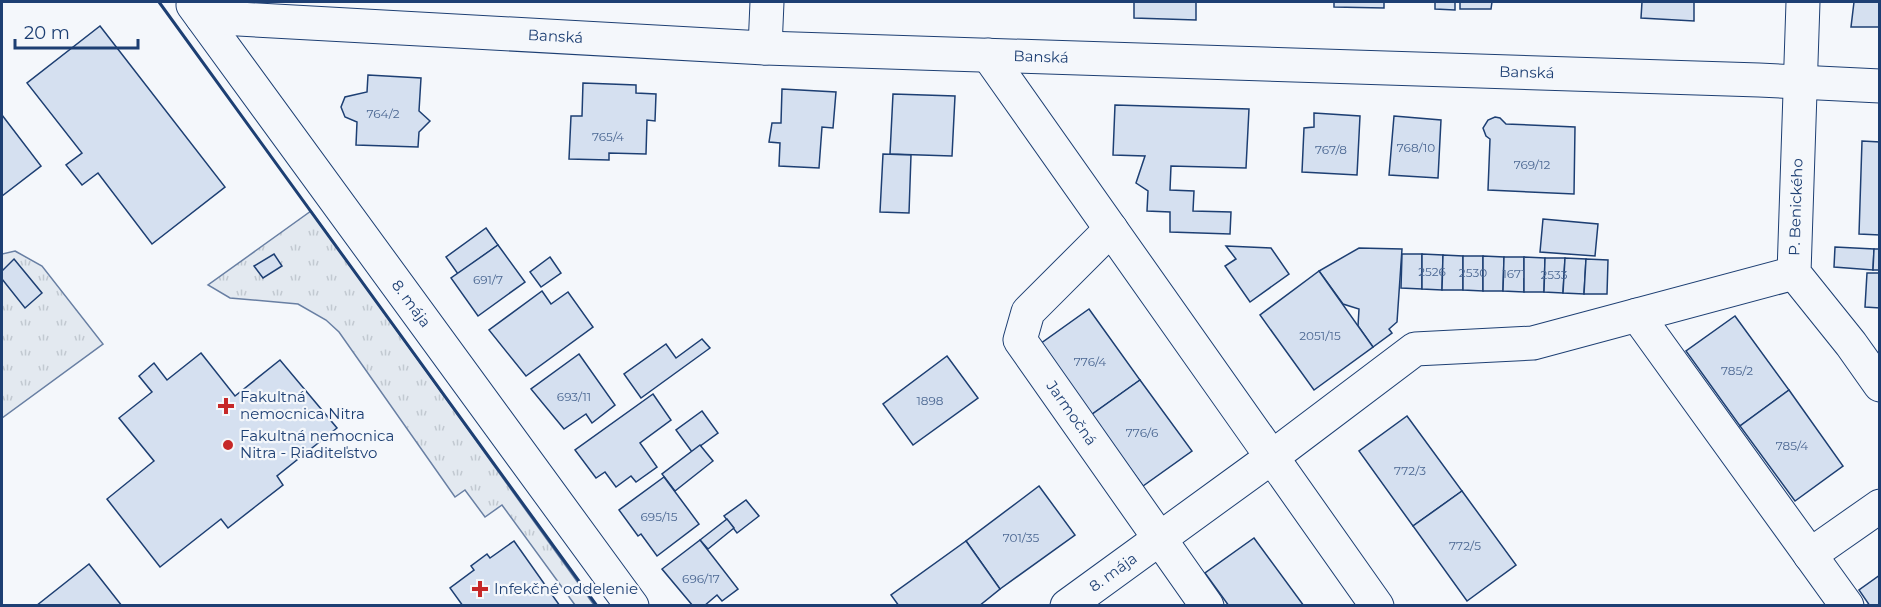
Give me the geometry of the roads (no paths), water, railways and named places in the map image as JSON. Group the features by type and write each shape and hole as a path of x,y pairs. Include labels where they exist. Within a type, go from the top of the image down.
{"street":[{"path":"765,48 767,2"},
{"name":"P. Benického","path":"1803,2 1794,273 1865,344 1880,384"},
{"name":"Banská","path":"196,9 765,48 1800,81 1880,86"},
{"name":"8. mája","path":"196,9 632,606"},
{"path":"988,55 1377,606"},
{"name":"Jarmočná","path":"1111,229 1029,312 1020,340 1207,606"},
{"name":"8. mája","path":"1067,606 1272,458 1415,349 1533,343 1794,273"},
{"path":"1637,315 1847,606"},
{"path":"1810,555 1880,506"}],"place":[{"name":"Fakultná nemocnica Nitra","path":"226,406"},
{"name":"Fakultná nemocnica Nitra - Riaditeľstvo","path":"228,445"},
{"name":"Infekčné oddelenie","path":"480,589"}]}
